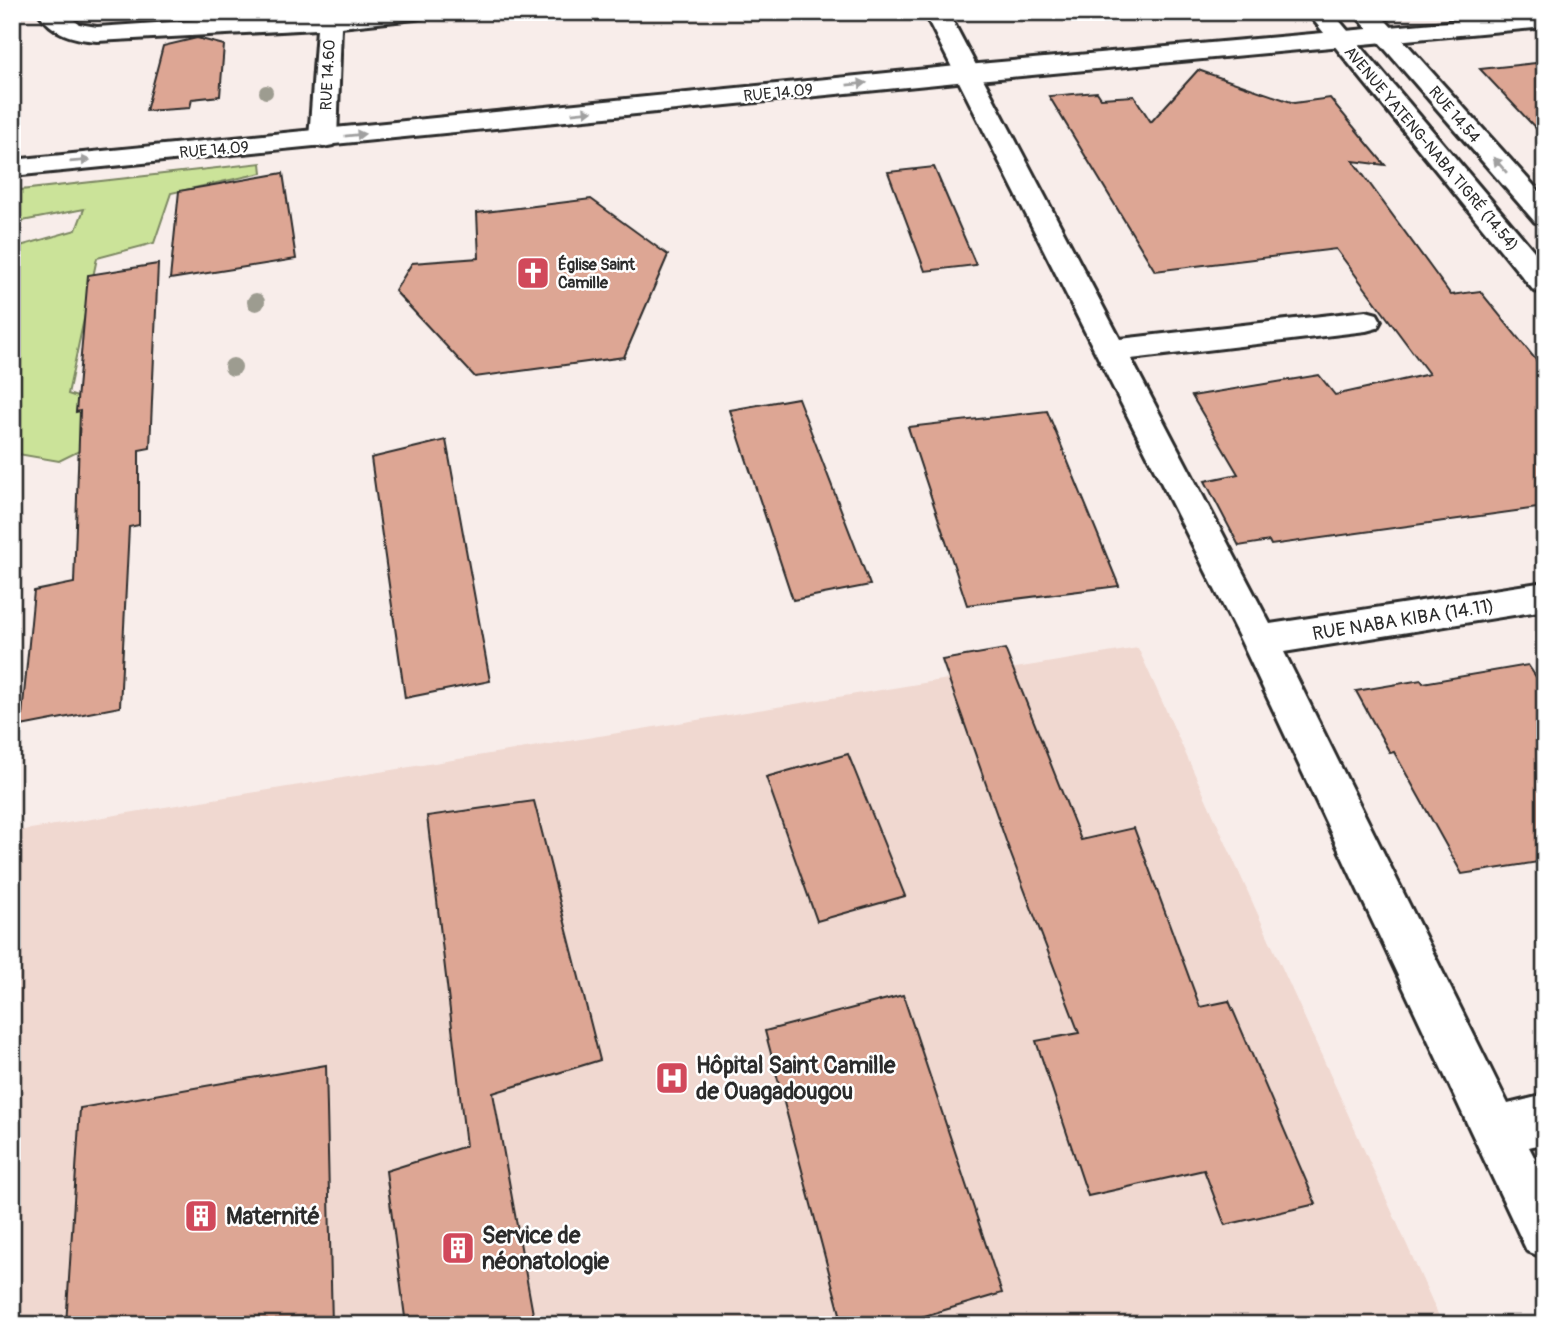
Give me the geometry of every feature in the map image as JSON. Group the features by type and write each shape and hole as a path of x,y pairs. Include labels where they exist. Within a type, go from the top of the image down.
{"street":[{"path":"50,12 62,27 76,32 97,34 415,12"},
{"path":"936,12 1260,641 1545,1233"},
{"name":"RUE 14.09","path":"12,168 324,126 961,62 1321,14 1360,12"},
{"name":"RUE 14.54","path":"1365,12 1545,216"},
{"name":"AVENUE YATENG-NABA TIGRÉ (14.54)","path":"1321,14 1545,284"},
{"name":"RUE 14.60","path":"324,126 330,17"},
{"name":"RUE 14.09","path":"961,62 1385,35 1545,20"},
{"name":"RUE 14.09","path":"146,130 324,126"},
{"path":"1110,351 1366,321"},
{"name":"RUE NABA KIBA (14.11)","path":"1260,641 1545,596"},
{"path":"1495,1132 1545,1119"}],"shaded area":[{"name":"Hôpital Saint Camille de Ouagadougou","path":"1138,648 1443,1325 12,1325 12,832"}],"green space":[{"path":"261,163 262,173 171,193 154,243 97,258 68,394 126,413 126,428 59,461 12,453 13,248 76,230 84,209 12,223 12,191"}],"building":[{"path":"197,38 224,45 220,96 192,99 190,108 146,111 163,46"},
{"path":"1545,62 1545,138 1480,69"},
{"path":"1198,70 1294,103 1330,98 1385,165 1353,161 1451,295 1480,291 1545,371 1545,507 1271,545 1269,541 1239,546 1205,481 1238,474 1192,396 1319,375 1335,395 1429,374 1336,249 1155,271 1049,96 1097,92 1101,98 1134,96 1151,122"},
{"path":"934,167 976,265 925,271 888,172"},
{"path":"283,173 296,259 170,279 179,191"},
{"name":"Église Saint Camille","path":"591,199 668,255 624,357 475,377 395,291 412,263 479,258 477,213"},
{"path":"158,264 150,448 139,450 139,525 129,527 120,707 21,726 34,591 74,583 80,411 76,412 88,275"},
{"path":"798,398 870,585 793,600 730,410"},
{"path":"1047,411 1119,586 967,605 908,427"},
{"path":"446,440 490,681 405,698 371,458"},
{"path":"1005,649 1081,840 1134,828 1200,1007 1229,1001 1316,1204 1225,1225 1204,1170 1088,1196 1036,1041 1079,1033 1010,852 942,660"},
{"path":"1528,665 1545,690 1545,861 1462,874 1394,752 1390,753 1356,691 1421,680 1423,683"},
{"path":"848,754 905,896 817,921 766,777"},
{"path":"534,801 600,1060 493,1093 535,1325 406,1325 386,1171 466,1146 427,816"},
{"path":"903,995 1002,1293 894,1325 843,1325 765,1031"},
{"name":"Maternité","path":"326,1065 332,1325 66,1325 80,1108"}],"place":[{"name":"Église Saint Camille","path":"533,273"},
{"name":"Hôpital Saint Camille de Ouagadougou","path":"672,1078"},
{"name":"Maternité","path":"201,1216"},
{"name":"Service de néonatologie","path":"458,1248"}]}
